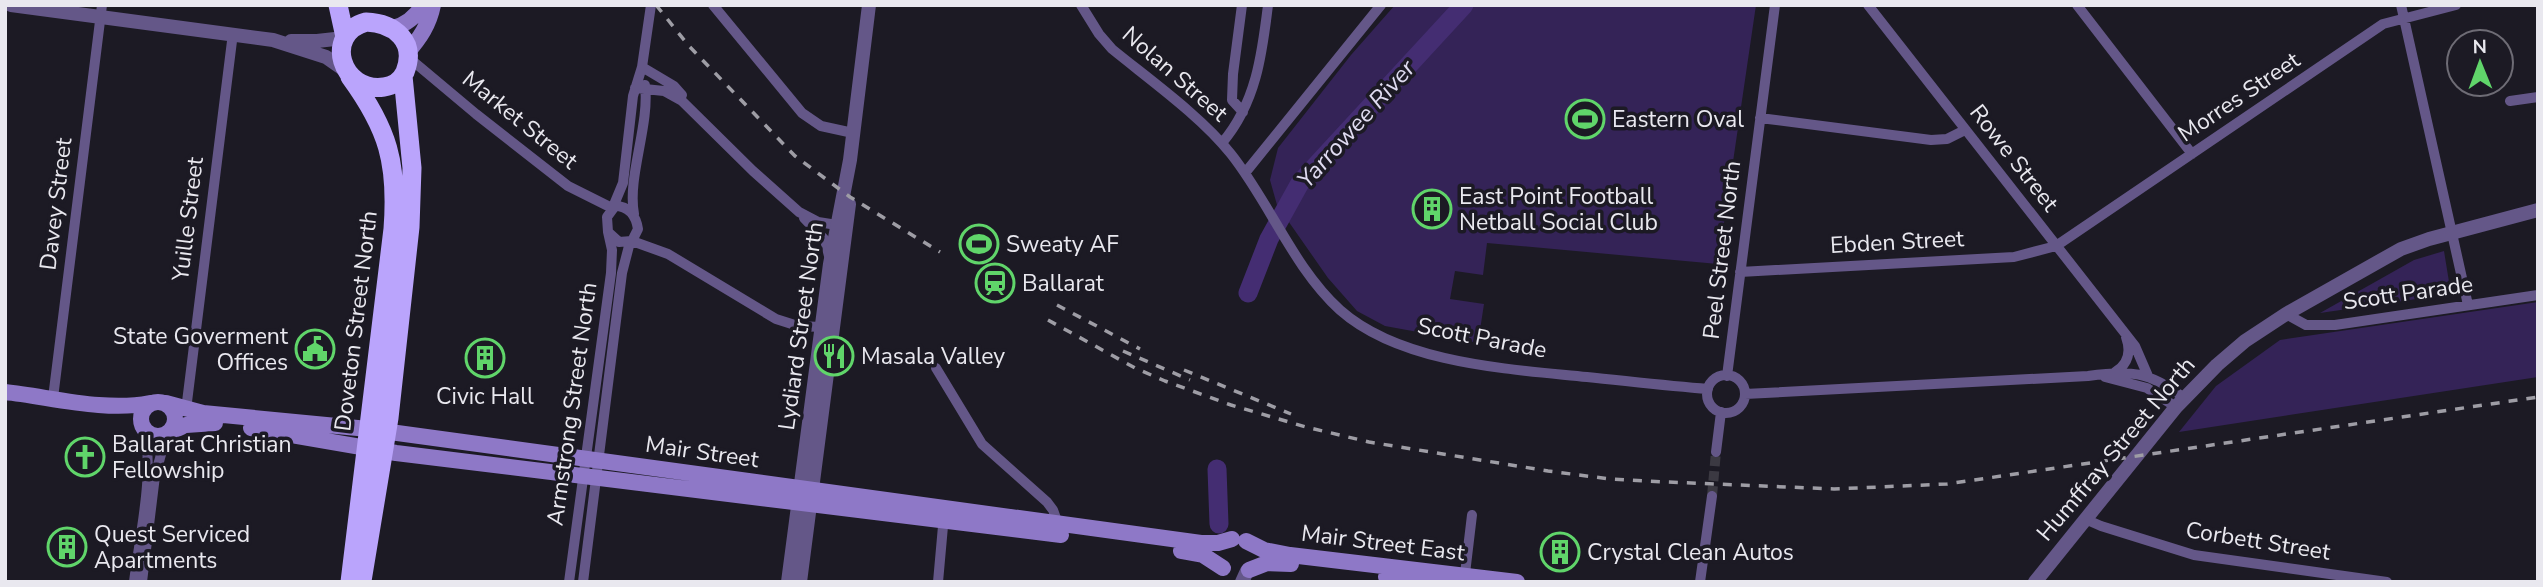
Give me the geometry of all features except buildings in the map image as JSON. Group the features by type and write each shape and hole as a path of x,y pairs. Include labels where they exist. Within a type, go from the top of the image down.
{"highway":[{"path":"337,6 344,37 342,51 348,74 363,85 378,88 390,86 406,62 403,38 375,16 368,5"},
{"path":"344,37 361,24 389,26"},
{"name":"Doveton Street North","path":"350,582 374,450 412,195 406,62"},
{"name":"Doveton Street North","path":"348,74 380,122 391,158 395,187 377,430"},
{"name":"Doveton Street North","path":"362,582 374,450"}],"main road":[{"path":"389,26 400,26 416,15 423,5"},
{"path":"406,62 430,20 433,5"},
{"name":"Mair Street","path":"5,392 109,405 158,403 186,410 377,430 593,460 805,497"},
{"path":"158,403 175,415 174,425 162,436 151,435 142,427 142,410 158,403"},
{"name":"Mair Street","path":"109,405 142,427"},
{"name":"Mair Street","path":"168,433 186,425 212,423 374,450 590,478 805,497 944,514 1195,553 1208,557 1224,572"},
{"name":"Mair Street","path":"944,514 1058,524 1201,544 1239,540"},
{"path":"1239,540 1255,555 1255,560 1246,574 1224,572 1219,560 1224,544 1239,540"},
{"name":"Mair Street East","path":"1239,540 1264,550 1290,555 1465,579 1517,582"},
{"name":"Mair Street East","path":"1246,574 1264,564 1282,563 1419,582"}],"street":[{"path":"11,5 101,11 273,40 326,57 348,74"},
{"path":"631,241 638,229 633,198 642,66 651,5"},
{"path":"713,5 802,113 821,126 853,133"},
{"name":"Lydiard Street North","path":"788,582 805,497 869,5"},
{"name":"Nolan Street","path":"1081,5 1112,49 1222,143 1245,173"},
{"path":"1242,5 1232,100 1243,112"},
{"path":"1222,143 1243,112 1261,61 1268,5"},
{"path":"1245,173 1381,5"},
{"name":"Peel Street North","path":"1727,376 1775,5"},
{"name":"Rowe Street","path":"1868,5 2135,346 2148,376"},
{"path":"2077,5 2192,154"},
{"path":"2401,5 2468,306"},
{"name":"Morres Street","path":"2056,246 2383,24 2456,5"},
{"name":"Davey Street","path":"53,398 101,11"},
{"name":"Yuille Street","path":"186,410 233,33"},
{"path":"273,40 317,41 344,37"},
{"name":"Market Street","path":"406,62 568,186 612,208"},
{"path":"642,66 674,86 690,108"},
{"path":"640,89 623,183 607,217 608,232 619,242 631,241 668,254 776,319 798,326 827,328"},
{"path":"640,89 672,94 792,206 809,219 842,226"},
{"path":"2510,101 2538,97"},
{"path":"1760,118 1931,140 1947,139 1965,130"},
{"name":"Scott Parade","path":"1245,173 1314,281 1329,299 1361,326 1396,342 1437,355 1492,365 1708,389"},
{"path":"792,206 825,240 830,264"},
{"path":"612,208 624,207 634,214"},
{"name":"Humffray Street North","path":"2035,582 2180,402 2232,352 2286,314 2412,244 2538,210"},
{"name":"Lydiard Street North","path":"827,328 830,264 842,226"},
{"name":"Armstrong Street North","path":"593,460 596,389 612,263 608,232"},
{"name":"Armstrong Street North","path":"569,582 608,391 622,273 631,241"},
{"name":"Ebden Street","path":"1740,272 2014,257 2056,246"},
{"name":"Scott Parade","path":"2286,314 2306,325 2326,325 2538,295"},
{"path":"2115,372 2127,360 2129,348 2126,337"},
{"path":"936,368 982,444 1047,502 1058,524"},
{"path":"1745,394 2133,372 2148,376 2180,402"},
{"path":"1727,376 1740,382 1745,394 1740,407 1734,412 1721,412 1709,403 1708,389 1715,379 1727,376"},
{"path":"2088,376 2138,384 2180,402"},
{"path":"596,389 608,391"},
{"path":"1716,452 1721,412"},
{"path":"134,582 147,474 148,450 142,427"},
{"path":"142,582 155,476 168,433"},
{"name":"Armstrong Street North","path":"583,582 590,478"},
{"path":"1700,582 1712,496"},
{"name":"Lydiard Street North","path":"800,582 805,497"},
{"path":"938,582 944,514"},
{"path":"1465,579 1472,515"},
{"name":"Corbett Street","path":"2085,519 2101,527 2194,555 2387,582"}],"shaded area":[{"path":"1395,5 1756,5 1718,264 1487,243 1483,275 1455,271 1450,299 1484,304 1478,343 1385,326 1357,311 1328,278 1277,205 1270,180 1278,148 1351,55"},
{"path":"2444,251 2451,294 2320,313 2414,260"},
{"path":"2538,302 2538,377 2179,432 2216,386 2280,340"}],"waterway":[{"name":"Yarrowee River","path":"1248,293 1269,239 1300,183 1464,5"},
{"name":"Yarrowee River","path":"1217,469 1219,524"}],"tunnel":[{"path":"1712,496 1716,452"}],"railway":[{"path":"656,5 689,46 795,156 850,197 940,252"},
{"path":"1057,305 1140,349"},
{"path":"1048,320 1135,368 1165,381 1231,405 1306,427 1369,442 1548,471 1610,479 1666,482 1834,489 1947,484 2538,397"},
{"path":"1123,351 1190,380"},
{"path":"1184,370 1291,414"}],"place":[{"name":"Eastern Oval","path":"1585,119"},
{"name":"East Point Football Netball Social Club","path":"1432,209"},
{"name":"Sweaty AF","path":"979,244"},
{"name":"Ballarat","path":"995,283"},
{"name":"State Goverment Offices","path":"315,349"},
{"name":"Masala Valley","path":"834,356"},
{"name":"Civic Hall","path":"485,358"},
{"name":"Ballarat Christian Fellowship","path":"85,457"},
{"name":"Quest Serviced Apartments","path":"67,547"},
{"name":"Crystal Clean Autos","path":"1560,552"}]}
